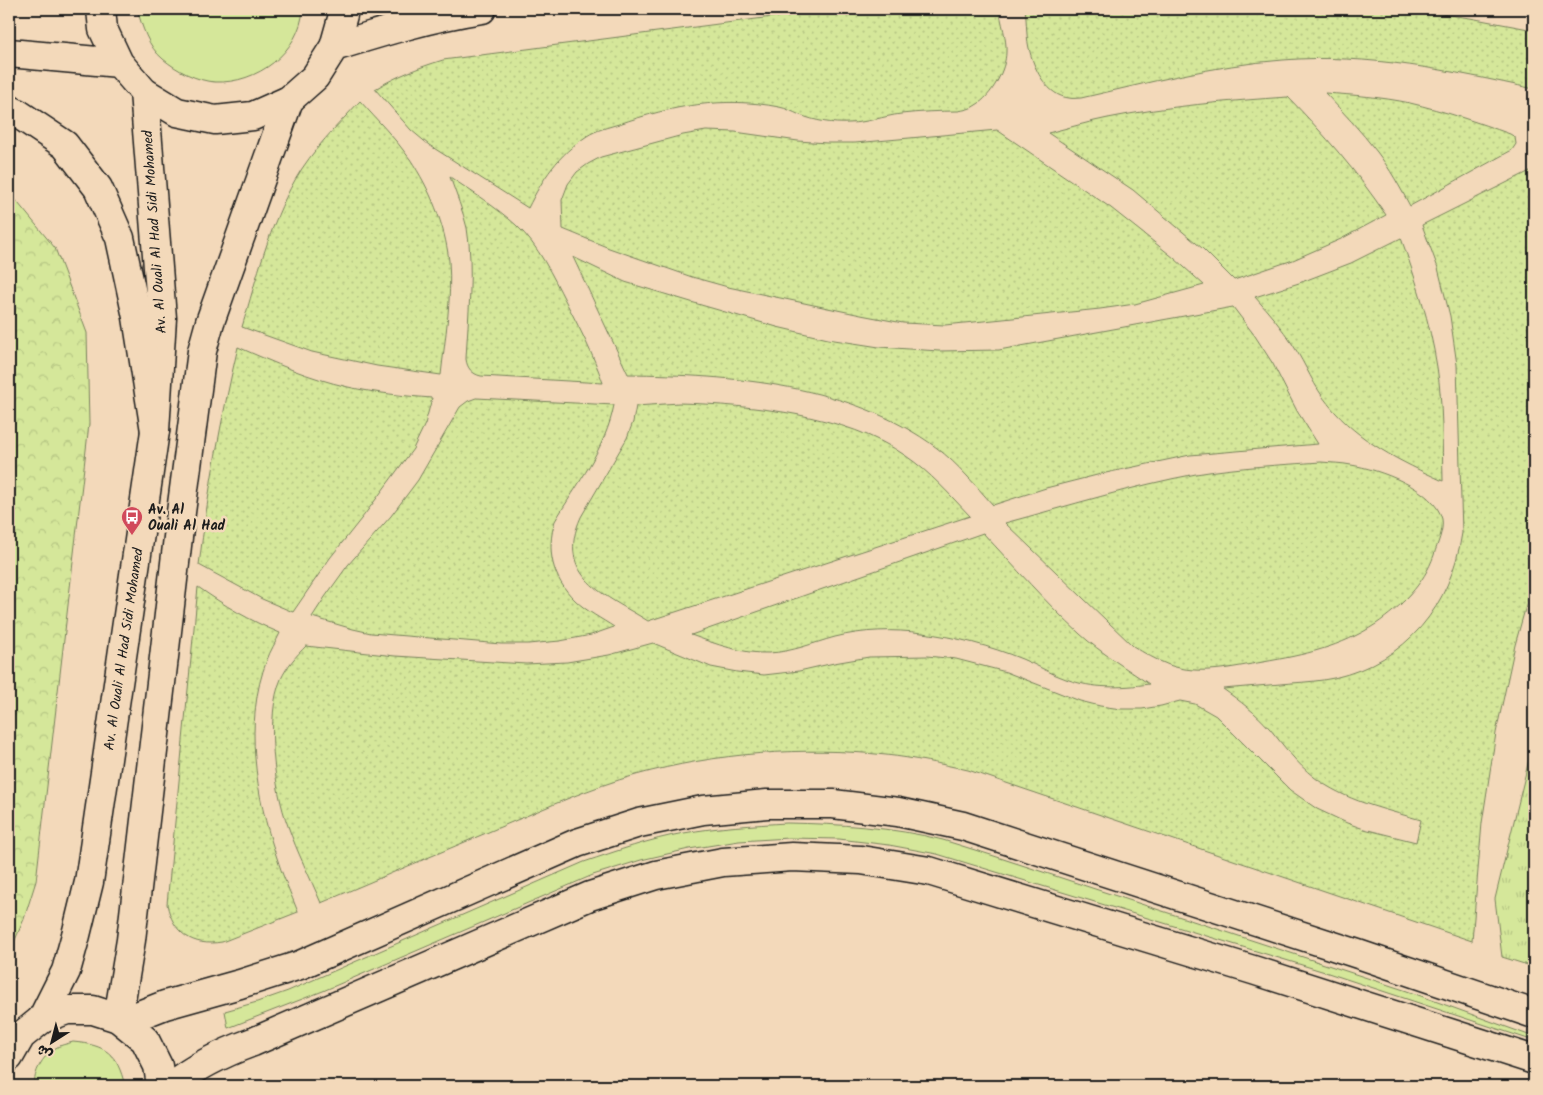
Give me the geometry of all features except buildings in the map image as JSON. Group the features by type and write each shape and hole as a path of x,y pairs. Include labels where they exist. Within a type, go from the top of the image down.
{"main road":[{"path":"101,9 103,29 119,63 144,92 177,112 215,120 253,116 288,100 315,77 334,47 343,9"},
{"path":"334,47 426,20 482,9"},
{"path":"9,53 119,63"},
{"name":"Av. Al Ouali Al Had Sidi Mohamed","path":"42,1019 66,971 89,882 155,431 162,318 144,92"},
{"path":"121,1019 181,511 202,351 210,322 288,100"},
{"path":"9,110 17,113 65,145 98,188 120,238 137,317 155,431"},
{"path":"121,1019 300,965 577,843 639,823 703,810 768,804 833,804 898,812 963,826 1358,954 1534,1014"},
{"path":"171,1086 203,1064 226,1052 590,896 656,875 685,869 723,862 792,857 860,860 929,871 1254,970 1534,1060"},
{"path":"9,1057 21,1036 42,1019 68,1010 93,1010 121,1019 145,1040 158,1066 161,1086"}],"green space":[{"path":"137,9 303,9 300,25 294,39 285,52 274,62 261,71 246,77 231,81 215,82 201,80 187,74 163,59 153,49 143,29"},
{"path":"833,9 999,9 1006,47 1004,66 993,89 982,101 972,107 958,111 908,113 849,123 824,122 779,107 738,102 698,105 658,112 594,132 577,143 552,168 528,208 429,145 411,130 375,89 391,80 443,60"},
{"path":"1025,9 1406,9 1470,18 1534,30 1534,89 1410,65 1378,61 1315,58 1257,62 1232,66 1181,75 1081,98 1070,98 1055,93 1039,74 1029,47"},
{"path":"1325,93 1378,98 1423,106 1510,134 1515,137 1516,144 1512,150 1410,206 1395,178 1377,152"},
{"path":"1288,97 1340,154 1386,215 1341,239 1293,260 1234,280 1202,248 1133,190 1048,133 1100,120 1153,110 1220,102"},
{"path":"360,101 410,159 436,208 444,234 449,261 450,290 441,375 377,366 312,352 242,327 264,252 286,197 309,159"},
{"path":"997,130 1111,208 1174,258 1204,285 1135,304 1100,309 945,325 903,323 728,287 692,277 609,248 563,229 562,200 568,184 577,172 601,157 683,135 706,131 735,132 798,141 855,143"},
{"path":"1534,169 1534,577 1515,645 1496,733 1482,823 1472,941 968,770 896,756 855,752 760,753 697,761 636,775 553,804 321,903 295,845 283,811 275,773 273,752 273,712 276,694 286,670 306,646 395,656 526,664 567,662 609,655 653,643 711,667 764,675 799,671 869,657 927,656 956,659 1006,672 1080,701 1100,706 1142,709 1180,701 1195,704 1216,716 1290,790 1317,809 1364,829 1416,842 1421,820 1365,803 1326,785 1314,777 1290,754 1259,718 1223,689 1324,680 1360,670 1404,644 1436,606 1448,584 1462,533 1457,365 1450,316 1438,268 1422,225"},
{"path":"450,177 508,218 532,242 550,271 576,322 591,352 603,383 481,376 471,370 466,359 470,294 469,244 467,228"},
{"path":"9,192 55,248 87,333 89,424 36,881 24,919 9,954"},
{"path":"1401,238 1422,301 1437,367 1441,410 1443,481 1381,449 1341,418 1319,391 1289,339 1255,297 1351,263"},
{"path":"573,257 625,282 701,305 777,327 828,339 879,347 939,351 999,350 1233,307 1273,364 1297,411 1318,444 1190,455 1101,474 1046,488 993,505 945,454 903,426 867,410 829,397 789,387 708,377 628,374"},
{"path":"238,347 292,370 334,383 379,393 432,398 425,424 413,449 330,558 293,612 262,599 199,565 216,455"},
{"path":"476,398 614,405 598,451 555,521 552,532 551,553 556,573 567,591 584,608 614,627 591,635 560,641 501,644 371,633 312,617 348,565 391,516 418,480 460,407"},
{"path":"679,403 736,406 797,414 855,430 882,442 915,462 940,484 970,516 648,621 616,602 589,582 579,569 574,555 574,538 581,517 627,438 636,406"},
{"path":"1321,462 1362,467 1404,482 1429,498 1437,508 1442,519 1441,533 1430,566 1418,585 1403,602 1376,624 1349,639 1322,649 1278,659 1228,668 1192,670 1169,665 1155,659 1133,646 1005,523 1124,490 1196,474"},
{"path":"983,533 1080,634 1105,654 1149,684 1118,687 1086,685 1060,677 1022,659 985,646 947,637 911,632 878,631 856,633 794,649 769,653 739,650 691,635"},
{"path":"198,587 238,612 280,633 268,657 255,708 255,758 258,784 269,832 281,870 298,912 222,942 211,943 193,940 185,936 174,923 167,904"},
{"path":"1534,739 1534,967 1502,957 1495,899"},
{"path":"787,823 865,827 943,840 1407,991 1534,1037 1534,1041 1325,972 937,854 889,845 839,839 789,838 739,841 689,849 641,860 593,875 323,991 228,1028 225,1011 288,991 584,862 646,842 684,833"},
{"path":"73,1042 84,1043 102,1049 114,1058 125,1086 34,1086 37,1070 46,1056 56,1048"}],"place":[{"name":"Av. Al Ouali Al Had","path":"132,536"}]}
